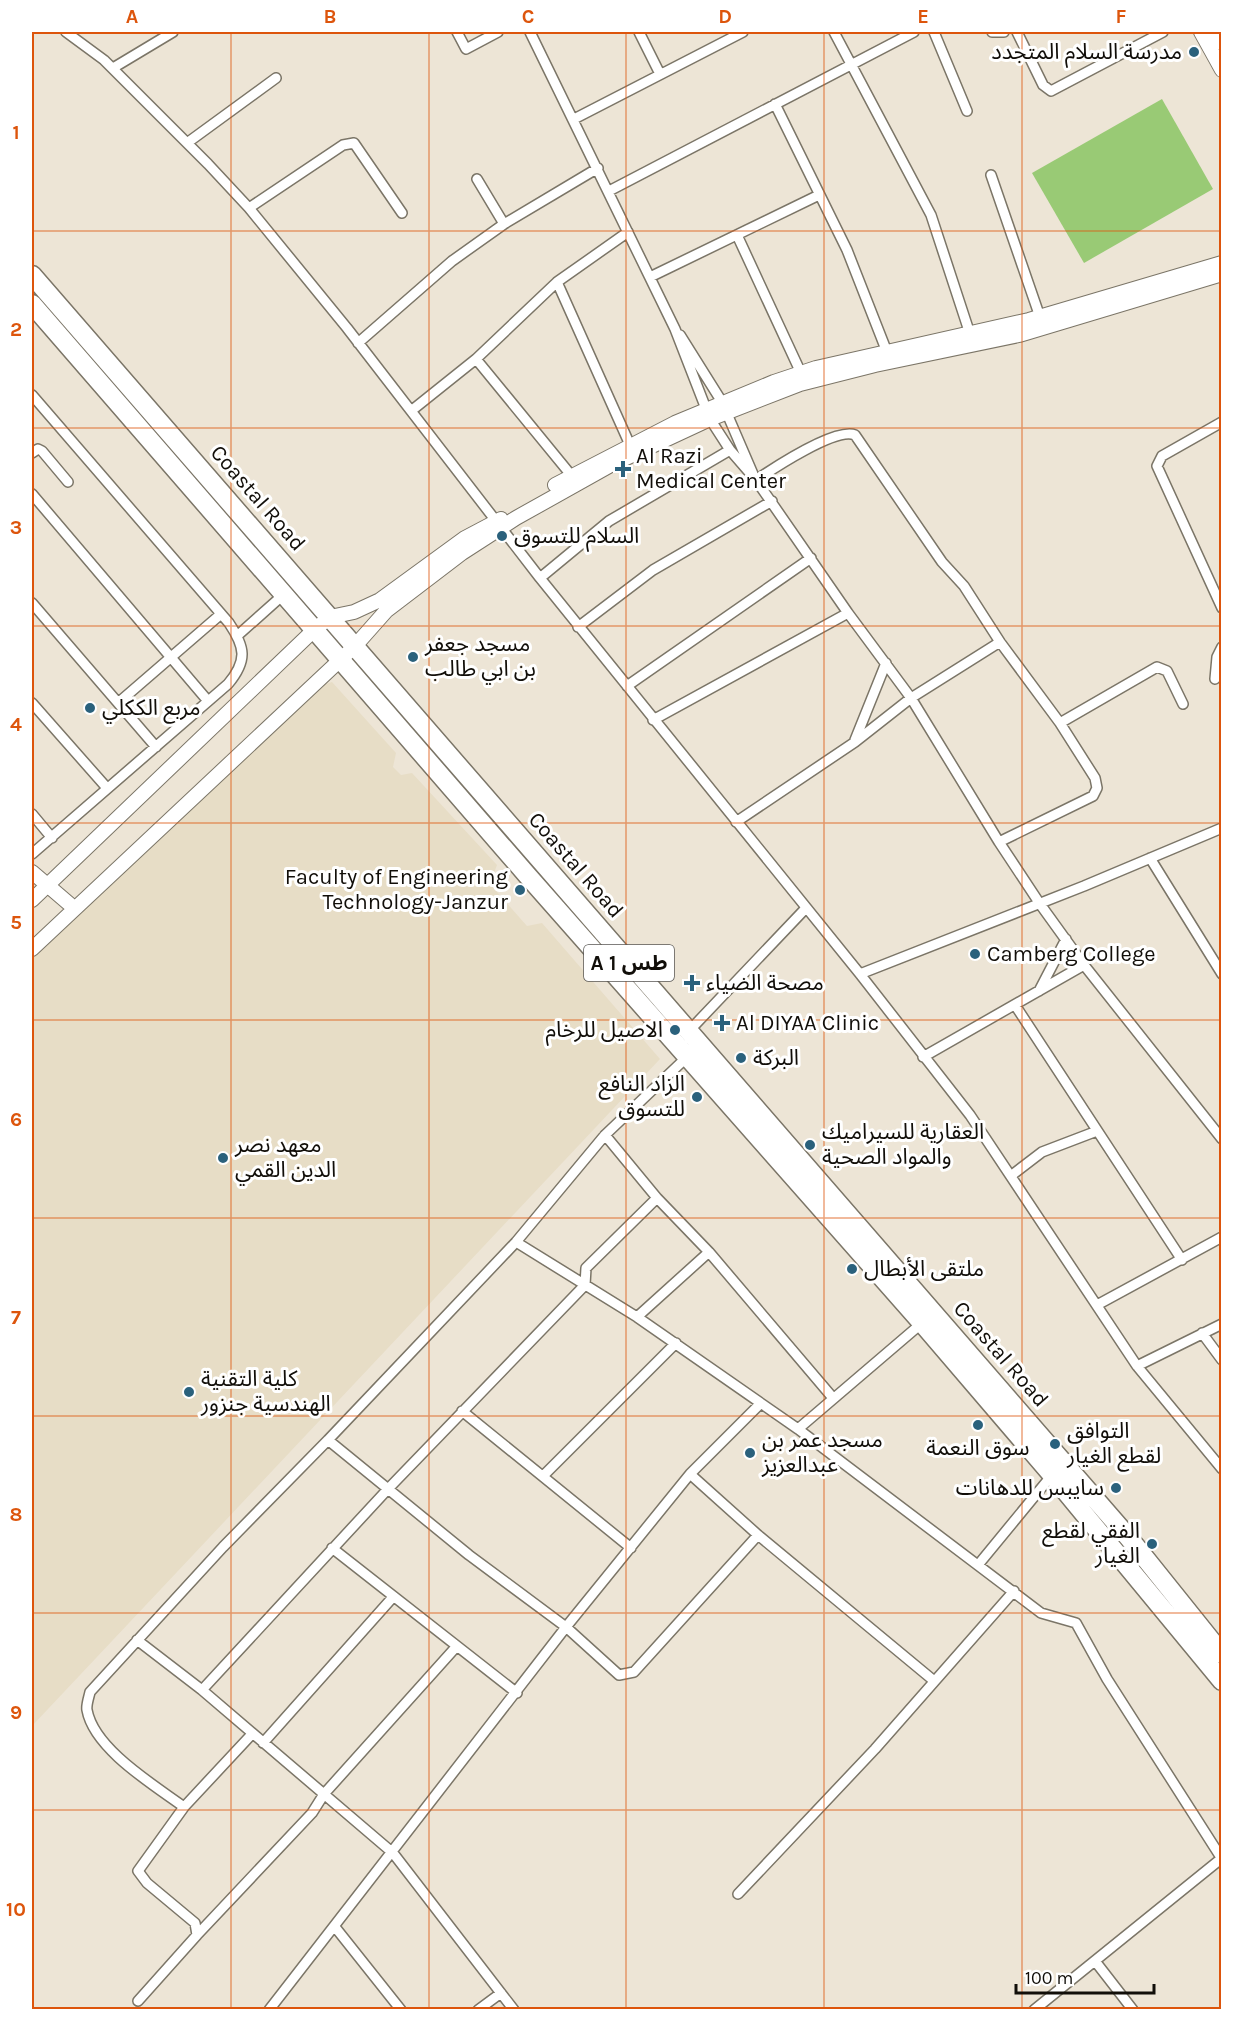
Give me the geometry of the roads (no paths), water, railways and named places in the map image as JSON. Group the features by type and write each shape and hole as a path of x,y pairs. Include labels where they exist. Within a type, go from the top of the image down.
{"highway":[{"name":"Coastal Road","path":"32,275 1129,1538 1221,1654"},
{"name":"Coastal Road","path":"32,304 339,660 922,1323 1052,1475 1221,1681"}],"street":[{"path":"66,32 113,68 249,208 358,343 540,578 860,974 970,1115 1137,1366 1221,1469"},
{"path":"113,68 172,32"},
{"path":"457,32 466,49 498,32"},
{"path":"530,32 675,329 708,414 730,450 772,501 848,613 911,698 999,842 1040,904 1084,965 1221,1139"},
{"path":"639,32 660,74"},
{"path":"574,119 743,32"},
{"path":"834,32 927,207 970,334"},
{"path":"609,191 914,32"},
{"path":"934,32 967,111"},
{"path":"992,32 1004,32"},
{"path":"1017,32 1043,85 1051,91 1163,32"},
{"path":"1201,32 1221,70"},
{"path":"1215,32 1221,43"},
{"path":"187,142 276,78"},
{"path":"775,104 847,250 887,352"},
{"path":"249,208 342,145 354,143 402,213"},
{"path":"358,343 452,261 504,224 598,168"},
{"path":"991,175 1040,317"},
{"path":"477,179 504,224"},
{"path":"650,277 819,195"},
{"path":"411,411 476,359 558,282 628,232"},
{"path":"737,235 801,373"},
{"path":"32,949 355,646 386,611 498,525 571,475 630,445 801,373 1040,317 1221,262"},
{"path":"724,407 875,365 1019,335 1221,274"},
{"path":"558,282 630,445"},
{"path":"675,329 724,407 755,478"},
{"path":"476,359 571,475"},
{"path":"32,395 242,642 242,662 228,684 32,854"},
{"path":"32,900 330,617 354,612 380,600 465,538 498,525 708,414"},
{"path":"1221,422 1162,456 1156,466 1221,608"},
{"path":"755,478 830,439 846,433 855,435 942,562 964,586 1000,642 1060,723 1095,778 1096,793 999,842"},
{"path":"540,578 609,521 730,450"},
{"path":"32,453 42,451 68,482"},
{"path":"32,494 208,701"},
{"path":"579,627 653,570 772,501"},
{"path":"627,686 811,558"},
{"path":"237,636 283,595"},
{"path":"32,603 156,747"},
{"path":"653,720 848,613"},
{"path":"118,703 221,615"},
{"path":"736,822 855,742 911,698 1000,642"},
{"path":"1215,679 1217,657 1221,647"},
{"path":"855,742 886,663"},
{"path":"1060,723 1157,667 1167,671 1183,704"},
{"path":"32,703 107,788"},
{"path":"32,814 52,838"},
{"path":"860,974 1040,904 1221,828"},
{"path":"1150,858 1221,974"},
{"path":"32,872 74,908"},
{"path":"689,1030 806,908"},
{"path":"1039,991 1066,939"},
{"path":"923,1057 1084,965"},
{"path":"1015,1005 1182,1260"},
{"path":"184,1807 113,1752 98,1733 87,1710 90,1692 516,1242 604,1135 687,1057"},
{"path":"1012,1175 1042,1152 1097,1131"},
{"path":"604,1135 657,1197 709,1252 833,1398"},
{"path":"202,1690 332,1548 585,1285 586,1268 657,1197"},
{"path":"1097,1305 1221,1237"},
{"path":"516,1242 637,1317 798,1429 1041,1613 1070,1620 1082,1630 1107,1679 1221,1858 1034,2010"},
{"path":"637,1317 709,1252"},
{"path":"798,1429 922,1323"},
{"path":"1137,1366 1221,1324"},
{"path":"1202,1334 1221,1360"},
{"path":"543,1476 675,1343"},
{"path":"269,2010 566,1627 690,1474 760,1404"},
{"path":"462,1412 631,1548"},
{"path":"328,1440 387,1490 566,1627 619,1675 634,1672 758,1535"},
{"path":"690,1474 758,1535 933,1680"},
{"path":"978,1565 1052,1475"},
{"path":"332,1548 516,1693"},
{"path":"738,1894 875,1749 933,1680 1014,1591"},
{"path":"263,1743 393,1597"},
{"path":"137,1640 202,1690 393,1853 514,2010"},
{"path":"138,2001 312,1813 324,1794 456,1647"},
{"path":"197,1935 195,1923 147,1883 138,1872 184,1807 252,1734"},
{"path":"335,1926 401,2010"},
{"path":"1095,1961 1132,2010"},
{"path":"478,2010 501,1993"}],"place":[{"name":"مدرسة السلام المتجدد","path":"1194,52"},
{"name":"Al Razi Medical Center","path":"623,469"},
{"name":"السلام للتسوق","path":"502,536"},
{"name":"مسجد جعفر بن ابي طالب","path":"413,657"},
{"name":"مربع الككلي","path":"90,708"},
{"name":"Faculty of Engineering Technology-Janzur","path":"520,890"},
{"name":"Camberg College","path":"975,954"},
{"name":"مصحة الضياء","path":"692,983"},
{"name":"Al DIYAA Clinic","path":"722,1023"},
{"name":"الاصيل للرخام","path":"675,1030"},
{"name":"البركة","path":"741,1058"},
{"name":"الزاد النافع للتسوق","path":"697,1097"},
{"name":"العقارية للسيراميك والمواد الصحية","path":"810,1145"},
{"name":"معهد نصر الدين القمي","path":"223,1158"},
{"name":"ملتقى الأبطال","path":"852,1269"},
{"name":"كلية التقنية الهندسية جنزور","path":"189,1392"},
{"name":"سوق النعمة","path":"978,1425"},
{"name":"التوافق لقطع الغيار","path":"1055,1444"},
{"name":"مسجد عمر بن عبدالعزيز","path":"750,1453"},
{"name":"سايبس للدهانات","path":"1116,1488"},
{"name":"الفقي لقطع الغيار","path":"1152,1544"}]}
